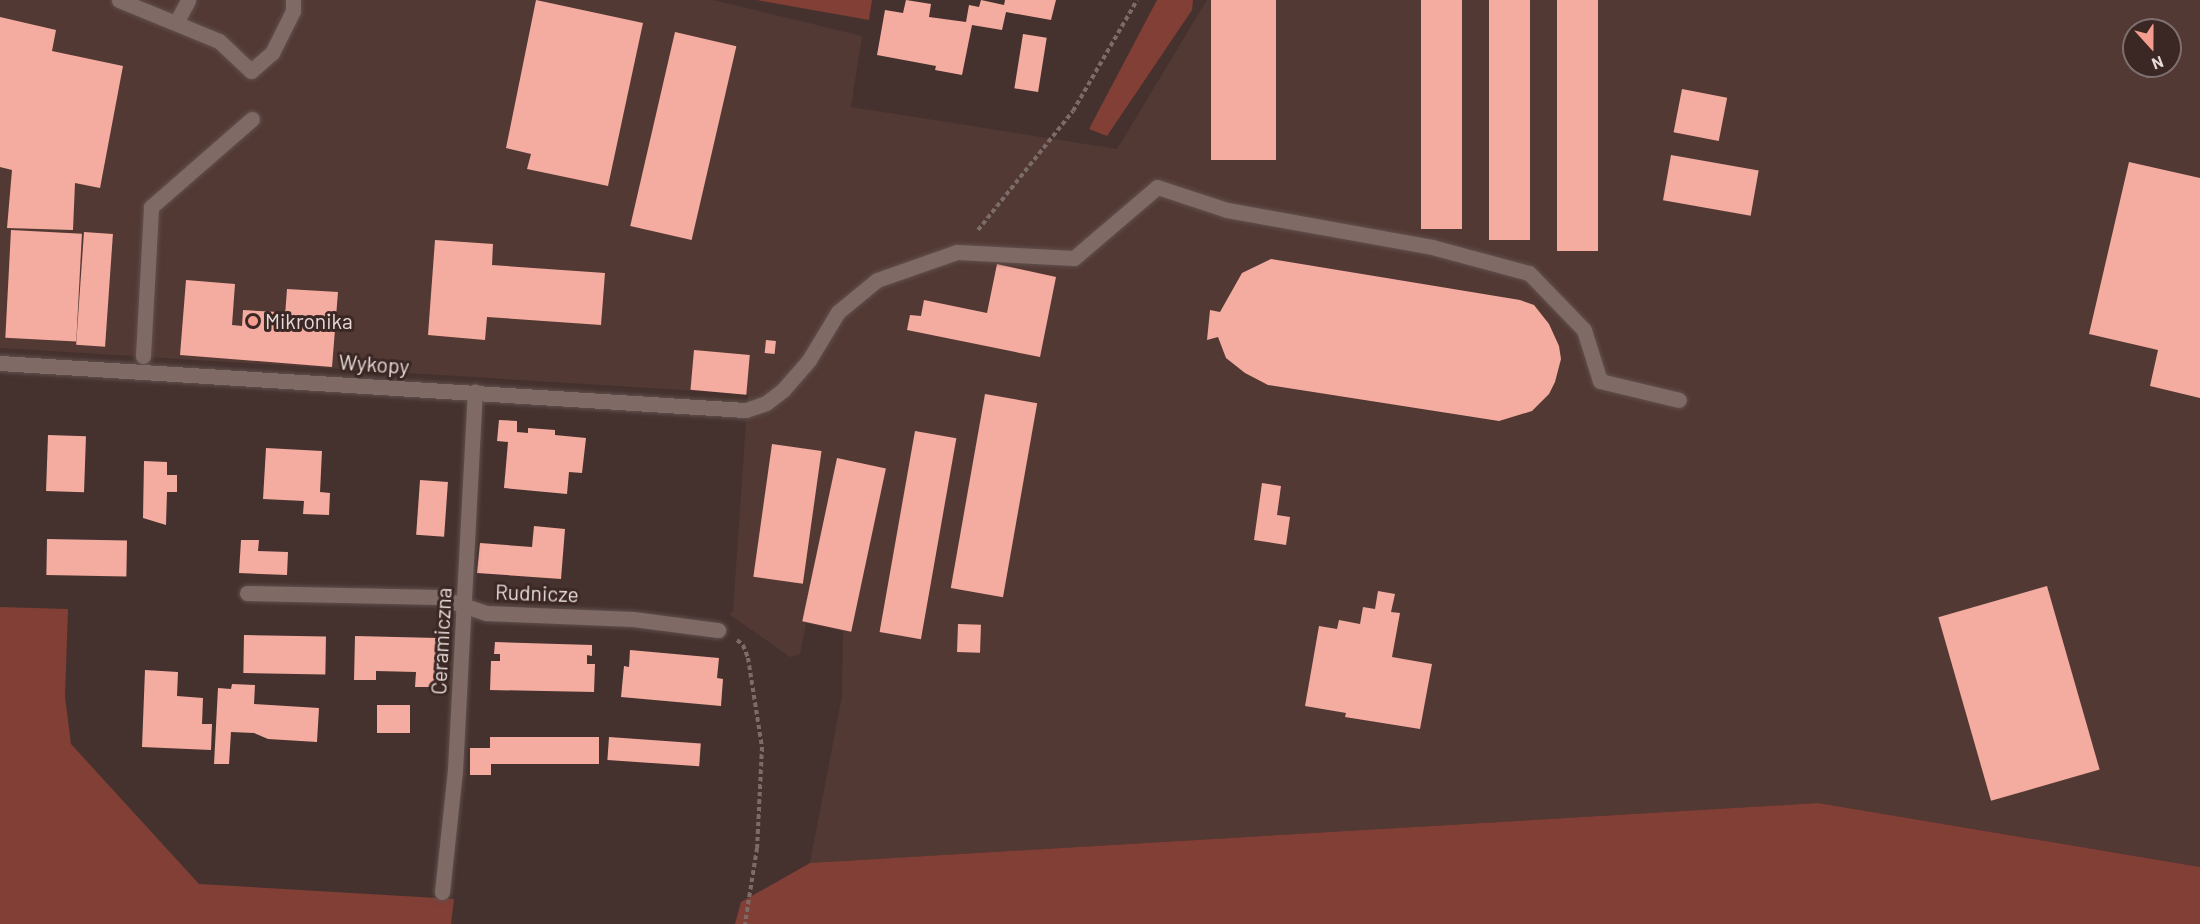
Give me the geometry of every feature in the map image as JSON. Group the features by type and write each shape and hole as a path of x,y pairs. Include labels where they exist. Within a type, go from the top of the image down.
{"street":[{"path":"119,0 219,41 251,71 273,53 293,11 293,0"},
{"path":"176,23 188,0"},
{"path":"143,356 150,207 252,119"},
{"path":"957,252 1074,258 1157,187 1227,210 1432,247 1529,273 1584,330 1600,381 1679,400"},
{"name":"Wykopy","path":"0,363 746,410 766,403 783,390 808,360 838,312 877,280 957,252"},
{"name":"Ceramiczna","path":"442,892 455,770 475,392"},
{"name":"Rudnicze","path":"247,592 439,597 486,613 633,619 718,630"}],"path":[{"path":"957,252 993,214 1073,111 1137,0"},
{"path":"718,630 731,635 743,645 748,658 762,747 757,848 745,924"}],"shaded area":[{"path":"0,0 713,0 862,36 851,107 1117,149 1207,0 2200,0 2200,867 1818,803 810,863 842,696 843,631 806,623 800,654 790,657 729,614 733,611 748,394 0,348"},
{"path":"757,0 872,0 869,20"},
{"path":"1157,0 1193,0 1192,10 1107,136 1089,129"},
{"path":"0,607 68,609 65,697 71,744 199,884 454,899 451,924 0,924"},
{"path":"1818,803 2200,867 2200,924 735,924 741,902 810,863"}],"building":[{"path":"536,0 643,23 608,186 527,169 531,154 506,148"},
{"path":"906,0 931,4 929,17 966,22 969,5 979,7 981,0 1004,5 1005,0 1056,0 1051,20 1006,12 1002,30 972,25 962,75 935,70 936,66 877,55 885,10 903,13"},
{"path":"1211,0 1276,0 1276,160 1211,160"},
{"path":"1421,0 1462,0 1462,229 1421,229"},
{"path":"1489,0 1530,0 1530,240 1489,240"},
{"path":"1557,0 1598,0 1598,251 1557,251"},
{"path":"0,17 56,30 52,51 123,66 100,188 75,183 73,230 7,228 12,170 0,167"},
{"path":"675,32 736,46 692,240 630,226"},
{"path":"1023,34 1047,38 1038,92 1014,88"},
{"path":"1682,89 1727,98 1719,141 1674,132"},
{"path":"1671,155 1759,170 1751,216 1663,200"},
{"path":"2129,162 2200,178 2200,398 2150,386 2158,350 2089,334"},
{"path":"11,230 82,234 76,342 5,338"},
{"path":"84,232 113,234 105,347 76,345"},
{"path":"435,240 493,244 492,265 605,273 601,325 487,317 485,340 428,335"},
{"path":"1271,259 1520,300 1534,305 1549,324 1559,346 1561,359 1555,382 1549,394 1532,411 1499,421 1268,385 1245,373 1226,358 1218,337 1207,340 1210,310 1220,312 1242,273"},
{"path":"997,264 1056,277 1040,357 907,330 910,315 921,316 924,300 987,313"},
{"path":"186,280 235,284 232,325 242,326 243,310 278,312 277,328 284,329 287,289 338,292 332,367 180,355"},
{"path":"766,340 776,341 775,354 765,353"},
{"path":"694,350 750,355 746,395 691,390"},
{"path":"985,394 1037,403 1003,597 951,588"},
{"path":"499,420 517,421 517,432 528,433 528,428 555,430 555,435 586,438 582,473 569,472 567,494 504,488 508,442 497,441"},
{"path":"915,431 956,438 921,639 880,632"},
{"path":"48,435 86,436 84,492 46,491"},
{"path":"772,444 822,451 803,584 753,577"},
{"path":"266,448 322,451 320,492 330,493 329,515 303,514 304,501 263,499"},
{"path":"837,458 886,468 851,632 802,621"},
{"path":"144,461 167,462 167,475 177,475 177,492 167,492 166,525 143,518"},
{"path":"420,480 448,482 444,537 416,535"},
{"path":"1262,483 1281,486 1277,515 1290,517 1286,545 1254,540"},
{"path":"534,526 565,529 561,579 477,573 480,543 532,547"},
{"path":"47,539 127,540 126,576 46,575"},
{"path":"241,540 259,540 258,551 288,552 287,575 239,573"},
{"path":"2047,586 2100,770 1991,801 1938,617"},
{"path":"1378,591 1395,594 1391,612 1400,613 1392,657 1432,664 1420,729 1345,717 1346,713 1305,706 1319,626 1337,629 1339,620 1360,624 1363,607 1375,609"},
{"path":"958,624 981,625 980,653 957,652"},
{"path":"244,635 326,636 325,674 243,673"},
{"path":"355,636 438,638 436,687 415,687 416,672 376,671 376,680 354,680"},
{"path":"495,642 592,645 592,656 587,655 587,664 595,664 594,692 490,690 491,661 500,661 500,654 494,654"},
{"path":"630,650 719,658 717,678 723,679 721,706 621,697 624,666 629,667"},
{"path":"145,670 178,672 177,696 203,698 202,724 212,724 211,750 142,747"},
{"path":"232,684 255,685 254,704 319,708 317,742 268,739 254,733 231,732 229,764 214,764 218,688 231,689"},
{"path":"377,705 410,705 410,733 377,733"},
{"path":"490,737 599,737 599,764 491,764 491,775 470,775 470,748 490,748"},
{"path":"609,737 701,743 699,766 607,760"}],"place":[{"name":"Mikronika","path":"253,321"}]}
